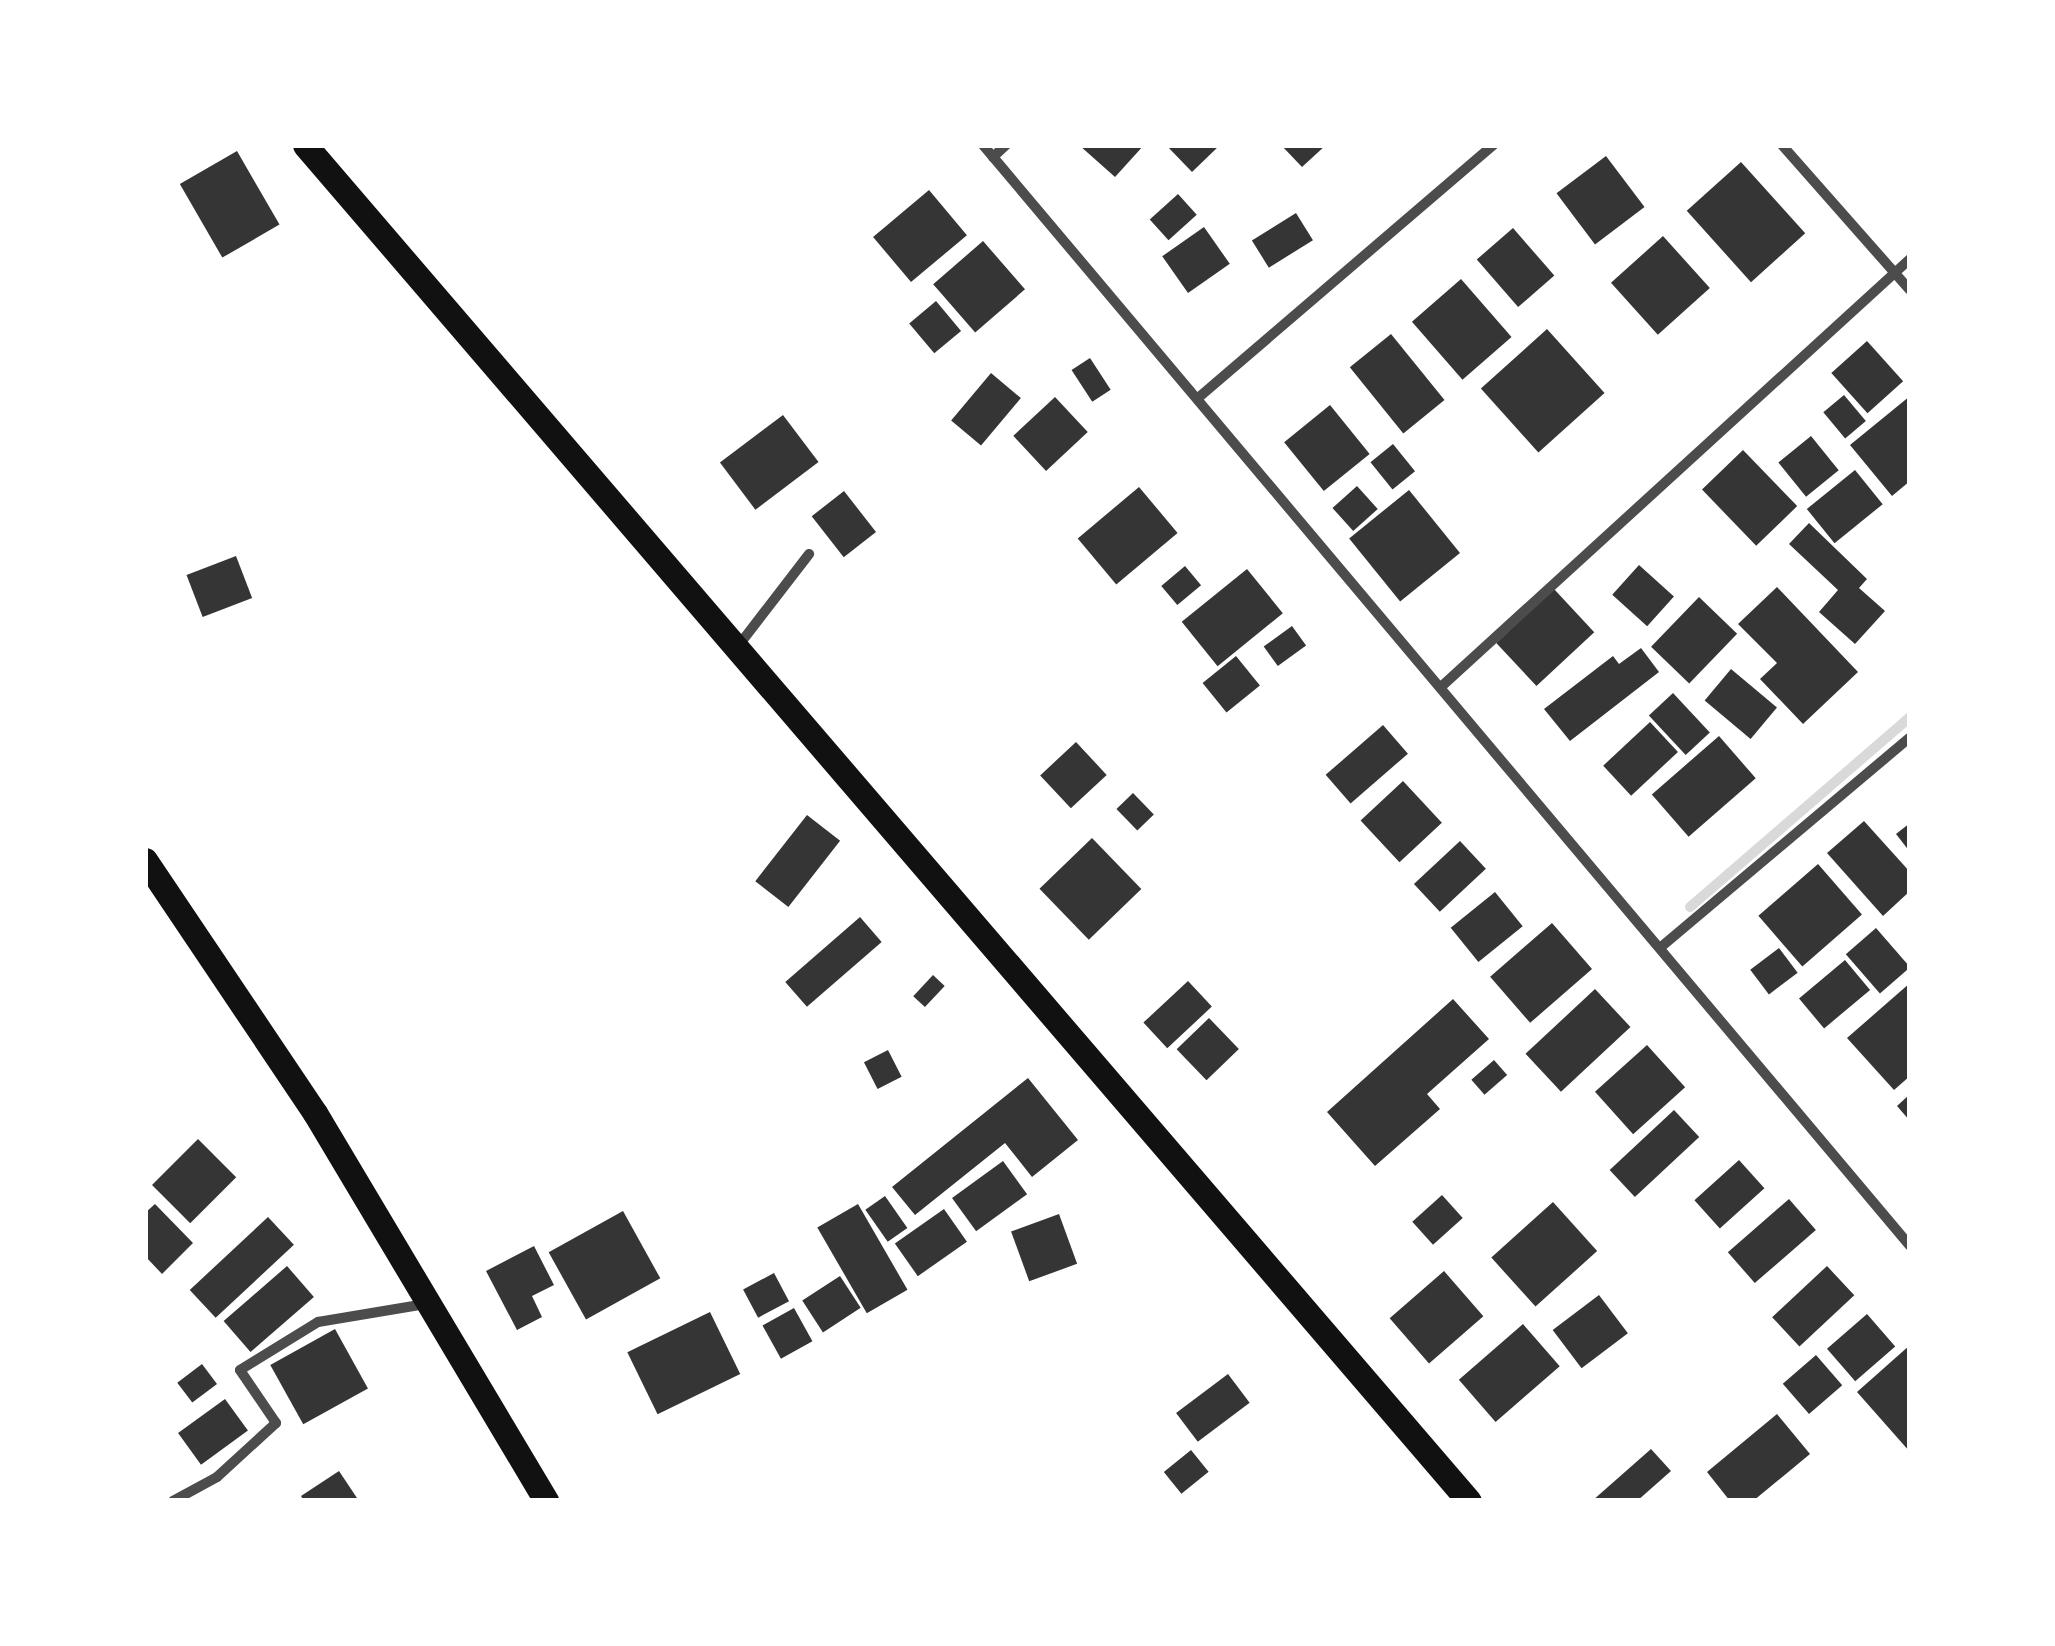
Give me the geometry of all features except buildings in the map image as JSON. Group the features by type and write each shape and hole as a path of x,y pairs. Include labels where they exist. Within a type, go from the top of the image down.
{"main road":[{"path":"305,145 739,644 1468,1501"},
{"path":"145,860 434,1302 546,1501"}],"street":[{"path":"983,145 1910,1246"},
{"path":"993,157 1006,145"},
{"path":"1198,398 1494,145"},
{"path":"1782,145 1910,290"},
{"path":"1442,686 1910,260"},
{"path":"739,644 809,554"},
{"path":"1662,947 1910,737"},
{"path":"173,1501 217,1477 276,1422 240,1370 318,1322 434,1302"}],"waterway":[{"path":"1690,907 1910,717"}]}
